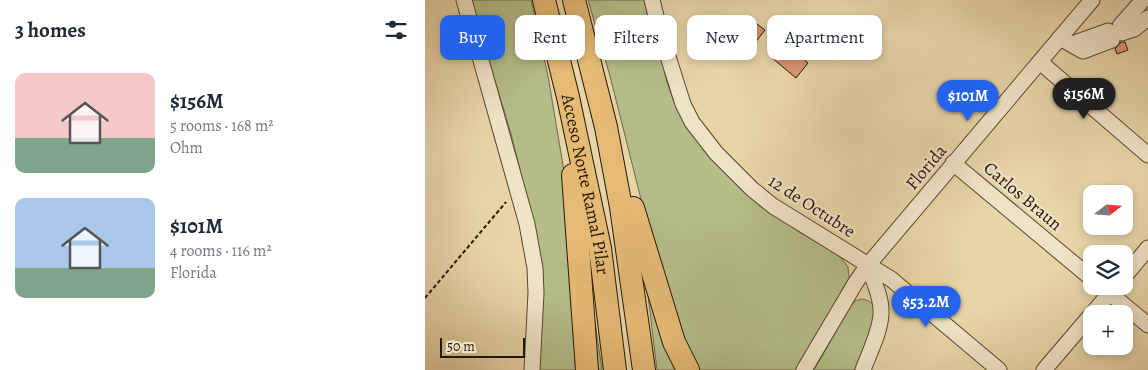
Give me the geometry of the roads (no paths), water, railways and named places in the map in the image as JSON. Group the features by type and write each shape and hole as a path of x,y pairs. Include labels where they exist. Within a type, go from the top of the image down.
{"highway":[{"name":"Acceso Norte Ramal Pilar","path":"545,0 600,248 615,370"},
{"name":"Acceso Norte Ramal Pilar","path":"574,0 606,127 628,250 644,370"},
{"path":"568,97 587,370"},
{"path":"606,127 651,263 674,342 688,370"}],"street":[{"path":"464,0 527,224 535,268 536,293 532,370"},
{"name":"12 de Octubre","path":"652,0 683,104 703,138 732,170 773,206 891,279 999,370"},
{"name":"Florida","path":"804,370 868,265 1039,62 1066,41 1092,0"},
{"path":"1066,41 1083,51 1140,19 1143,0"},
{"path":"1039,62 1148,155"},
{"name":"Carlos Braun","path":"953,163 1083,271"},
{"path":"1133,266 1148,248"},
{"path":"863,370 878,329 881,315 880,303 868,265"},
{"path":"1116,295 1148,325"},
{"path":"1044,370 1083,324"}]}
